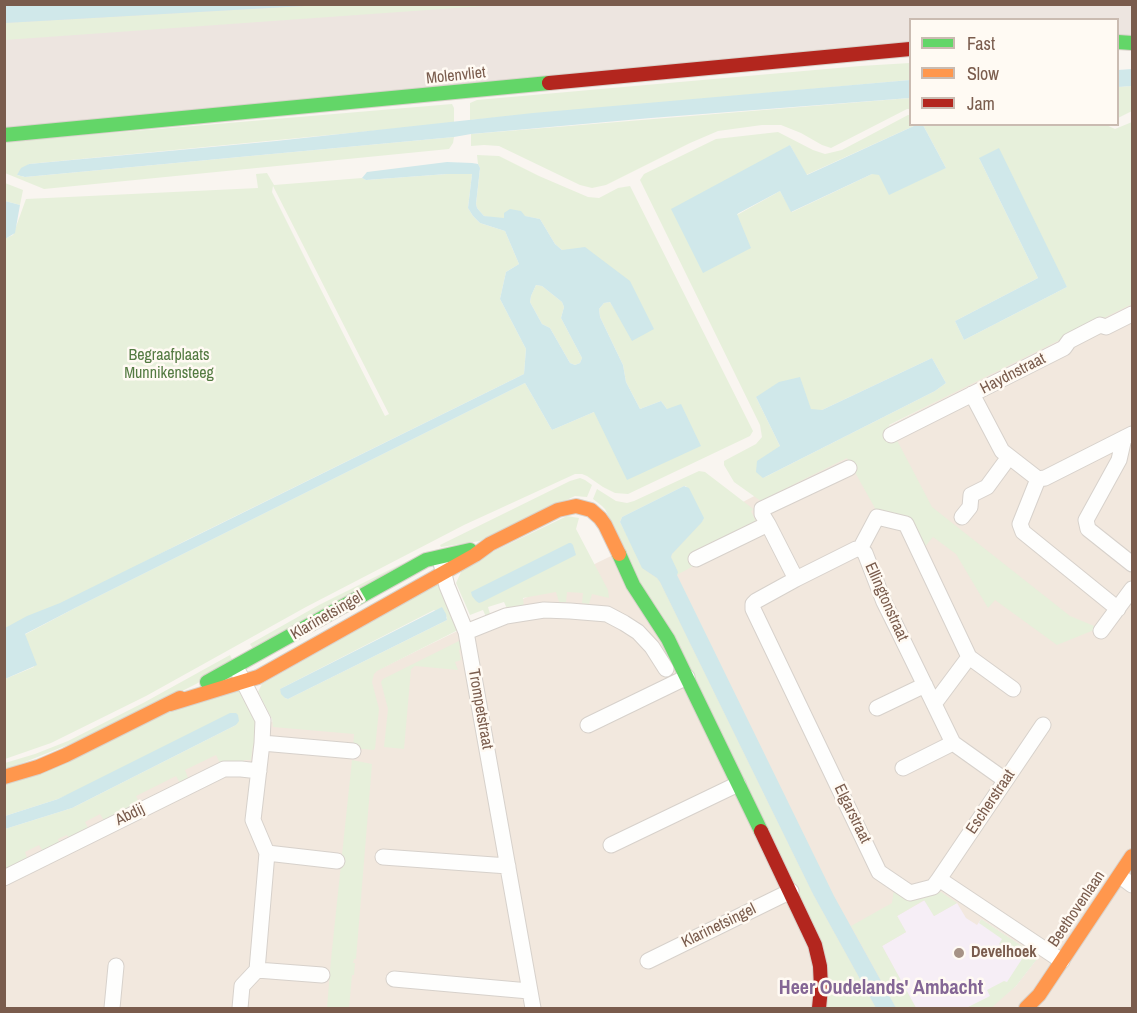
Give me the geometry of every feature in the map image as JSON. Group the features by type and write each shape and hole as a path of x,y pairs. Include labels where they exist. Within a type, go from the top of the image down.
{"street":[{"name":"Molenvliet","path":"4,135 909,50"},
{"name":"Haydnstraat","path":"891,435 1064,348 1069,341 1100,325 1106,327 1132,314"},
{"path":"972,394 1002,452 1038,478 1045,478 1128,436"},
{"path":"1128,436 1119,460 1086,520 1088,529 1132,564"},
{"path":"962,517 970,507 970,495 987,487 1009,457"},
{"path":"796,579 762,514 762,509 849,468"},
{"path":"1038,478 1020,524 1023,532 1118,609"},
{"name":"Klarinetsingel","path":"170,704 258,676 442,564 490,544 558,510 568,507 586,508 594,512 605,525 633,585 668,639 807,927 818,956 821,988 819,1008"},
{"name":"Ellingtonstraat","path":"1005,780 953,743 884,602 865,553 860,549 877,517 906,524 969,657 1013,689"},
{"path":"696,559 768,524"},
{"name":"Elgarstraat","path":"860,549 756,601 753,609 879,872 910,893 933,887 939,879"},
{"name":"Klarinetsingel","path":"4,777 38,767 66,755 170,704 426,560 442,564"},
{"name":"Trompetstraat","path":"442,564 447,586 466,632 533,1008"},
{"path":"1101,631 1132,589"},
{"path":"466,632 506,616 544,610 607,614 638,632 652,647 666,669"},
{"path":"934,704 969,657"},
{"path":"236,667 263,720 253,820 267,853 257,970 242,986 240,1008"},
{"path":"588,724 687,677"},
{"path":"877,708 925,685"},
{"name":"Escherstraat","path":"939,879 1043,725"},
{"path":"262,743 353,751"},
{"path":"903,768 953,743"},
{"name":"Abdij","path":"4,878 224,769 259,771"},
{"path":"611,845 738,784"},
{"path":"267,853 337,861"},
{"name":"Beethovenlaan","path":"1026,1008 1039,995 1062,961 1126,880 1132,856"},
{"path":"383,857 508,866"},
{"path":"939,879 1062,961"},
{"name":"Klarinetsingel","path":"648,961 790,891"},
{"path":"112,1008 117,966"},
{"path":"257,970 322,975"},
{"path":"394,979 530,992"}],"shaded area":[{"path":"222,4 1132,5 1132,35 1119,35 1119,18 909,18 909,46 5,134 5,19"},
{"path":"1132,299 1132,1008 5,1008 5,852 609,557 716,516"},
{"name":"Develhoek","path":"925,900 934,916 957,903 966,918 977,925 981,919 1037,956 1037,959 1016,986 990,1008 916,1008 882,946 906,932 897,916"}],"green space":[{"path":"322,5 498,5 5,40 4,23"},
{"path":"909,63 909,80 470,120 470,103 477,100"},
{"path":"1132,86 1132,111 1119,118 1119,87"},
{"path":"909,98 909,109 831,148 781,125 762,125 718,131 606,185 592,188 580,185 499,146 471,146 471,134"},
{"path":"452,104 454,123 29,164 17,175 25,177 454,137 449,149 44,189 5,173 5,142"},
{"path":"908,115 909,126 914,126 806,175 790,145 737,215 780,191 792,212 872,174 946,168 924,126 1108,126 1115,129 1132,122 1132,304 889,425 932,507 1070,616 1099,628 1057,645 995,600 988,608 956,554 933,537 923,549 908,517 876,510 847,458 764,499 765,504 734,482 724,465 724,461 756,444 762,437 760,425 640,180 644,174 716,139 778,132 825,154 842,150","holes":["979,158 1067,287 964,340 955,321 1038,278","932,358 946,383 935,391 763,478 780,446 756,397 811,410 822,410"]},
{"path":"477,155 499,156 588,197 599,198 618,188 630,186 753,431 750,436 628,494 615,493 587,476 575,474 464,525 306,607 146,696 51,743 5,759 5,679 34,667 24,635 525,383 552,430 594,412 667,409 661,401 640,409 626,382 623,365 600,317 599,309 604,303 610,302 615,310 654,329 555,244 540,219 524,216 500,219 484,216 476,204 480,168"},
{"name":"Begraafplaats Munnikensteeg","path":"267,173 274,185 362,178 366,180 472,174 468,208 480,223 505,231 519,264 506,272 500,299 526,349 524,374 187,540 5,634 4,239 13,235 26,199 258,188 256,174","holes":["273,186 389,414 385,416 272,192"]},
{"path":"5,183 23,190 20,205 5,201"},
{"path":"536,285 542,286 562,302 564,307 561,318 582,358 580,363 575,365 570,363 550,328 542,324 530,302"},
{"path":"699,471 705,472 752,508 751,511 758,525 749,524 698,549 695,565 677,575 672,554 703,520 686,486 622,517 620,522 645,570 660,582 813,894 876,1008 826,1008 828,990 651,604 605,509 593,499 597,489 616,501 627,503"},
{"path":"580,478 592,485 587,497 575,496 480,541 441,547 440,545 570,481"},
{"path":"567,516 579,518 576,529 608,590 609,598 592,594 589,604 582,603 583,593 567,592 566,602 559,602 556,592 523,598 524,608 508,611 504,602 488,607 491,617 487,619 483,610 470,615 456,583 461,572 459,568"},
{"path":"405,562 255,652 250,644 319,605"},
{"path":"438,584 458,630 374,674 372,682 379,709 375,749 373,750 353,748 354,734 273,727 272,719 258,692 262,684","holes":["434,610 447,617 447,620 288,699 280,689"]},
{"path":"459,641 461,660 455,662 458,670 415,666 411,669 404,749 384,747 388,709 381,682 383,679"},
{"path":"230,655 234,663 196,684 105,730 5,770 5,763 68,741"},
{"path":"240,690 258,721 256,744 253,745 251,760 244,760 244,764 221,765 216,755 185,770 188,778 180,783 176,776 136,796 139,802 105,822 100,814 85,822 89,830 70,840 67,835 58,839 59,842 49,847 44,853 39,845 25,852 28,861 5,872 5,829 72,808 238,724 58,799 5,816 5,783 195,699"},
{"path":"352,760 372,764 356,959 353,963 355,963 354,975 352,975 349,1008 327,1008 331,959"},
{"path":"894,889 910,900 941,892 957,903 934,916 924,900 897,916 906,932 882,946 916,1008 896,1008 851,926 892,903"},
{"path":"981,919 1037,956 1037,959 1016,986 991,1008 966,1008 990,996 987,990 1004,981 1007,982 1022,959 999,944 1002,939 979,923"}],"water":[{"path":"5,4 322,5 5,23"},
{"path":"1132,69 1132,86 1119,87 1119,70"},
{"path":"909,80 909,98 471,134 25,177 17,175 21,168 29,164 276,141 533,113"},
{"path":"914,126 924,126 946,168 889,195 879,175 872,174 791,212 780,191 737,214 751,248 703,273 671,209 790,145 807,175"},
{"path":"999,148 1067,287 964,340 955,321 1038,278 979,158"},
{"path":"447,162 478,164 480,168 476,204 484,216 504,218 504,213 510,209 521,211 525,216 540,219 555,244 562,250 585,247 630,281 654,329 632,341 610,302 604,303 599,309 600,317 623,365 626,382 640,409 661,401 667,409 681,404 701,446 627,480 594,412 552,430 525,383 25,634 37,665 5,679 5,628 524,374 526,349 500,299 506,272 519,264 505,231 480,223 468,208 472,174 366,180 362,178 367,172","holes":["536,285 542,286 562,302 564,307 561,318 582,358 580,363 575,365 570,363 550,328 542,324 530,302"]},
{"path":"5,201 20,205 15,233 5,239"},
{"path":"932,358 946,383 935,391 763,478 756,472 757,461 780,446 756,397 779,382 800,377 811,409 822,410"},
{"path":"684,486 689,488 704,518 672,554 677,575 834,896 896,1008 876,1008 813,894 660,582 642,568 620,522 622,517"},
{"path":"569,543 573,545 576,555 482,602 479,603 472,596 471,592"},
{"path":"442,607 447,620 288,699 281,694 280,689"},
{"path":"230,713 238,715 239,721 236,725 72,808 5,829 5,816 58,799"}],"traffic: fast":[{"path":"1119,42 1132,43"},
{"path":"4,135 549,83"},
{"path":"207,682 426,560 470,550"},
{"path":"619,554 633,585 668,639 761,831"}],"traffic: slow":[{"path":"170,704 258,677 475,555 490,544 558,510 576,506 591,510 605,525 619,554"},
{"path":"4,777 38,767 66,755 180,698"},
{"path":"1026,1008 1039,995 1132,856"}],"traffic: jam":[{"path":"549,83 909,49"},
{"path":"761,831 815,945 820,966 819,1008"}],"place":[{"name":"Develhoek","path":"959,953"}],"district":[{"name":"Heer Oudelands' Ambacht","path":"881,989"}]}
